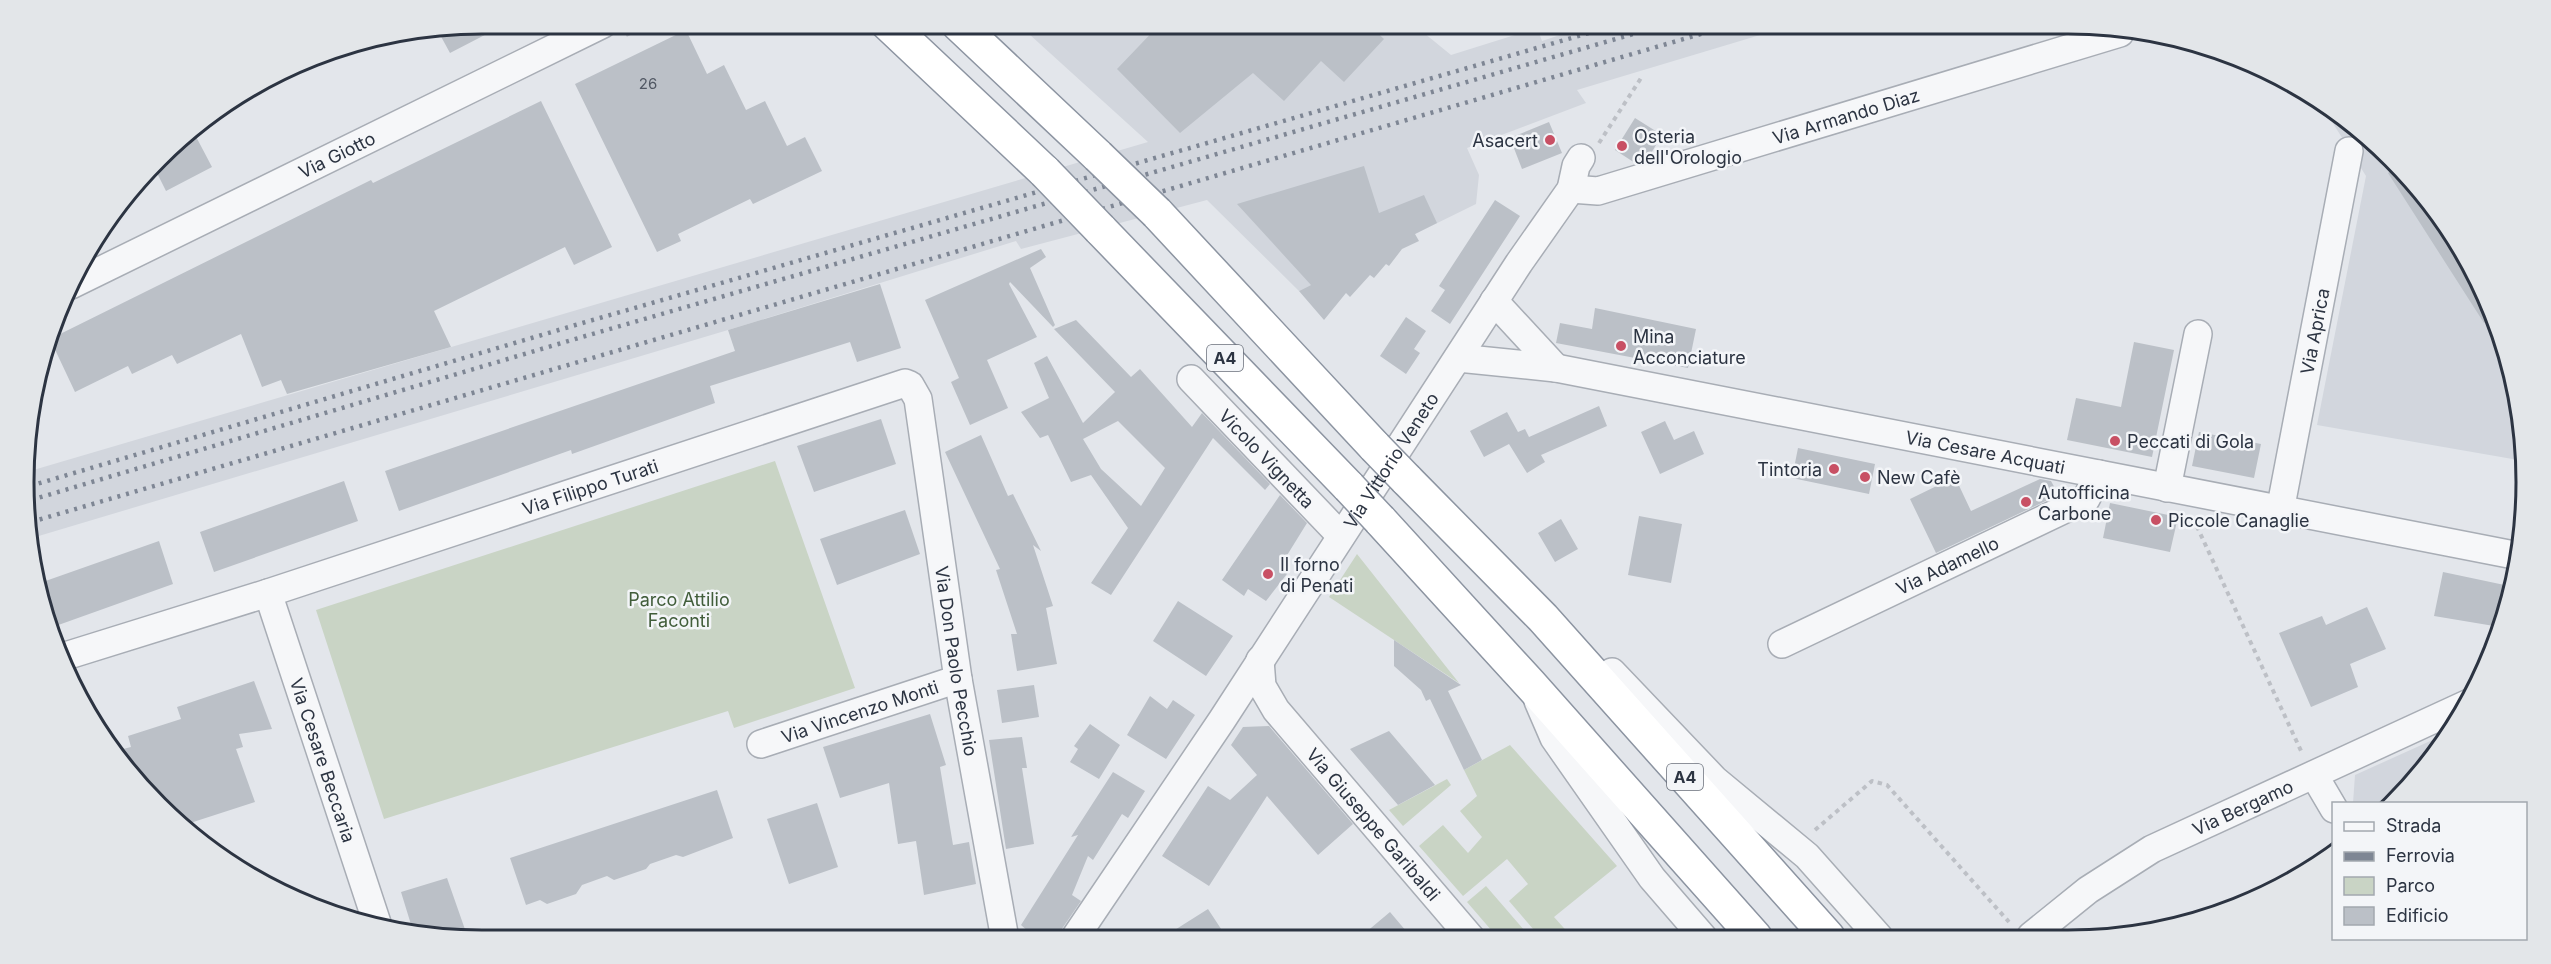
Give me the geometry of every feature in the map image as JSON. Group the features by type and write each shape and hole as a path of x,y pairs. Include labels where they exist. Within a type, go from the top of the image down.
{"highway":[{"name":"A4","path":"899,34 1045,172 1349,487 1530,684 1749,930"},
{"name":"A4","path":"969,34 1157,213 1375,447 1543,618 1822,930"}],"street":[{"name":"Via Giotto","path":"84,279 583,34"},
{"name":"Via Armando Diaz","path":"1571,189 1598,191 2109,36"},
{"name":"Via Aprica","path":"2280,511 2349,151"},
{"name":"Via Vittorio Veneto","path":"1080,930 1222,720 1494,301 1571,189 1576,166 1581,158"},
{"path":"1494,301 1556,368"},
{"path":"2178,491 2198,334"},
{"name":"Via Cesare Acquati","path":"1458,358 1556,368 2511,554"},
{"name":"Vicolo Vignetta","path":"1191,379 1341,536"},
{"name":"Via Filippo Turati","path":"70,655 268,593 899,383 910,385"},
{"name":"Via Don Paolo Pecchio","path":"910,385 918,399 958,679 1003,930"},
{"name":"Via Adamello","path":"1782,644 2086,498 2099,474"},
{"name":"Via Cesare Beccaria","path":"268,593 375,916"},
{"path":"1543,618 1597,657 1716,780 1807,856 1873,930"},
{"name":"Via Giuseppe Garibaldi","path":"1260,660 1262,686 1276,710 1464,930"},
{"name":"Via Vincenzo Monti","path":"761,744 958,679"},
{"path":"1530,684 1561,747 1652,878 1697,930"},
{"path":"1222,720 1251,707 1261,706 1276,710"},
{"name":"Via Bergamo","path":"2025,930 2152,849 2455,710"},
{"path":"2314,775 2332,806"}],"path":[{"path":"1605,135 1642,75"},
{"path":"2178,491 2314,775"},
{"path":"1815,830 1872,781 1887,785 2020,930"}],"shaded area":[{"path":"1029,34 1425,34 1451,55 1518,34 1539,34 1542,41 1563,34 1764,34 1577,90 1586,103 1467,148 1479,175 1476,204 1299,291 1207,200 1021,249 1016,241 728,330 38,536 34,470 1148,142"},
{"path":"2330,119 2364,146 2405,187 2441,233 2457,258 2493,338 2508,395 2516,460 2317,425 2366,176"},
{"path":"2435,739 2405,777 2381,802 2353,802 2355,775"}],"green space":[{"name":"Parco Attilio Faconti","path":"775,461 855,688 734,728 728,711 384,819 316,610"},
{"path":"1357,554 1459,683 1329,597"},
{"path":"1510,745 1617,866 1554,917 1566,930 1534,930 1509,901 1528,884 1507,859 1463,896 1419,846 1443,825 1468,853 1482,837 1460,811 1477,796 1464,770"},
{"path":"1447,779 1451,785 1403,826 1389,810"},
{"path":"1486,886 1524,930 1491,930 1467,902"}],"building":[{"path":"487,34 450,53 441,36"},
{"path":"678,34 688,34 707,74 724,65 746,110 765,101 787,146 805,137 822,171 753,204 750,199 678,234 681,241 657,252 575,84"},
{"path":"1150,34 1379,34 1384,39 1344,82 1321,61 1284,101 1253,73 1180,133 1117,69"},
{"path":"541,101 612,247 574,265 565,247 434,311 451,347 287,394 281,380 262,387 241,334 177,364 172,355 132,374 128,366 75,392 55,349 60,334 371,180 373,183"},
{"path":"1635,118 1662,135 1647,160 1635,163 1615,150"},
{"path":"1549,122 1562,153 1522,169 1510,138"},
{"path":"197,138 212,167 166,191 158,175"},
{"path":"1364,166 1379,213 1424,195 1437,223 1415,234 1419,241 1402,249 1389,266 1386,264 1374,278 1370,275 1350,297 1346,293 1324,320 1299,291 1311,285 1237,204"},
{"path":"2390,171 2405,187 2441,233 2457,258 2486,322 2484,323 2388,173"},
{"path":"1495,200 1520,216 1450,324 1431,311 1445,290 1439,286"},
{"path":"1041,249 1046,257 1030,268 1055,325 1053,327 1010,282 1037,337 987,360 1008,408 970,425 951,382 959,378 925,300"},
{"path":"880,284 901,348 857,362 850,342 710,386 715,403 572,454 571,450 399,511 385,471 735,351 728,330"},
{"path":"1595,308 1696,329 1688,368 1556,343 1560,323 1592,329"},
{"path":"1406,317 1426,331 1414,349 1420,353 1406,374 1380,356"},
{"path":"1076,320 1131,377 1140,369 1192,427 1202,413 1270,484 1265,490 1213,438 1111,595 1091,583 1128,528 1091,475 1071,482 1048,435 1040,438 1021,412 1049,398 1034,363 1047,356 1083,423 1115,392 1054,329","holes":["1118,421 1165,468 1141,506 1101,469 1083,439"]},
{"path":"2134,342 2174,350 2152,457 2067,440 2076,398 2121,407"},
{"path":"1599,406 1607,426 1541,455 1545,462 1527,473 1509,444 1484,457 1470,431 1507,412 1518,432 1525,429 1529,437"},
{"path":"881,419 896,464 814,492 797,446"},
{"path":"1665,421 1674,440 1694,431 1704,454 1660,474 1641,432"},
{"path":"2199,432 2261,444 2254,478 2192,466"},
{"path":"981,435 1008,496 1013,494 1041,551 1033,545 1053,606 1046,608 1057,664 1017,671 1011,634 1017,634 996,570 1000,569 945,452"},
{"path":"1798,448 1875,464 1869,494 1792,478"},
{"path":"1955,477 1971,511 2040,479 2051,481 2057,492 2056,496 1936,553 1910,499"},
{"path":"344,481 358,521 214,572 200,532"},
{"path":"1280,495 1307,523 1281,565 1290,570 1266,601 1248,589 1244,596 1222,580"},
{"path":"2110,503 2178,517 2170,552 2103,538"},
{"path":"905,510 920,554 837,585 820,539"},
{"path":"1639,516 1682,524 1671,583 1628,575"},
{"path":"1561,519 1578,549 1555,562 1538,533"},
{"path":"159,541 173,584 58,625 46,581"},
{"path":"2443,572 2504,585 2493,626 2434,616"},
{"path":"1178,601 1233,636 1206,676 1153,641"},
{"path":"2367,607 2386,649 2350,664 2358,687 2311,707 2279,633 2322,616 2326,625"},
{"path":"1394,640 1461,685 1448,691 1482,760 1464,770 1430,699 1426,701 1421,690 1394,666"},
{"path":"254,681 272,729 239,734 243,747 236,749 255,802 192,822 166,798 127,754 123,749 131,747 128,736 181,719 177,707"},
{"path":"1034,685 1039,717 1002,723 997,690"},
{"path":"1150,696 1167,709 1173,700 1195,715 1166,759 1127,735"},
{"path":"930,714 946,765 940,767 953,845 969,842 976,884 924,895 916,841 898,844 889,783 840,798 823,747"},
{"path":"1090,724 1120,745 1099,779 1070,762 1078,749 1074,746"},
{"path":"1269,726 1353,824 1318,855 1267,796 1209,886 1162,856 1208,786 1230,800 1257,775 1231,745 1243,727"},
{"path":"1389,731 1435,785 1398,805 1350,749"},
{"path":"1022,737 1027,768 1022,768 1034,844 1006,849 989,740"},
{"path":"1113,772 1145,791 1128,818 1122,814 1093,860 1088,856 1072,895 1081,901 1061,930 1027,930 1021,925 1078,835 1071,837"},
{"path":"717,790 733,838 683,857 676,855 650,864 646,869 614,880 607,876 582,885 576,894 547,904 540,900 526,905 510,858"},
{"path":"817,803 838,867 789,884 767,819"},
{"path":"447,878 465,929 411,924 401,892"},
{"path":"1208,909 1222,930 1175,930"},
{"path":"1390,912 1405,930 1369,930"}],"railway":[{"path":"34,485 579,324 1585,34"},
{"path":"35,499 582,337 1633,34"},
{"path":"36,521 1701,34"}],"place":[{"name":"Asacert","path":"1550,140"},
{"name":"Osteria dell'Orologio","path":"1622,146"},
{"name":"Mina Acconciature","path":"1621,346"},
{"name":"Peccati di Gola","path":"2115,441"},
{"name":"Tintoria","path":"1834,469"},
{"name":"New Cafè","path":"1865,477"},
{"name":"Autofficina Carbone","path":"2026,502"},
{"name":"Piccole Canaglie","path":"2156,520"},
{"name":"Il forno di Penati","path":"1268,574"}]}
